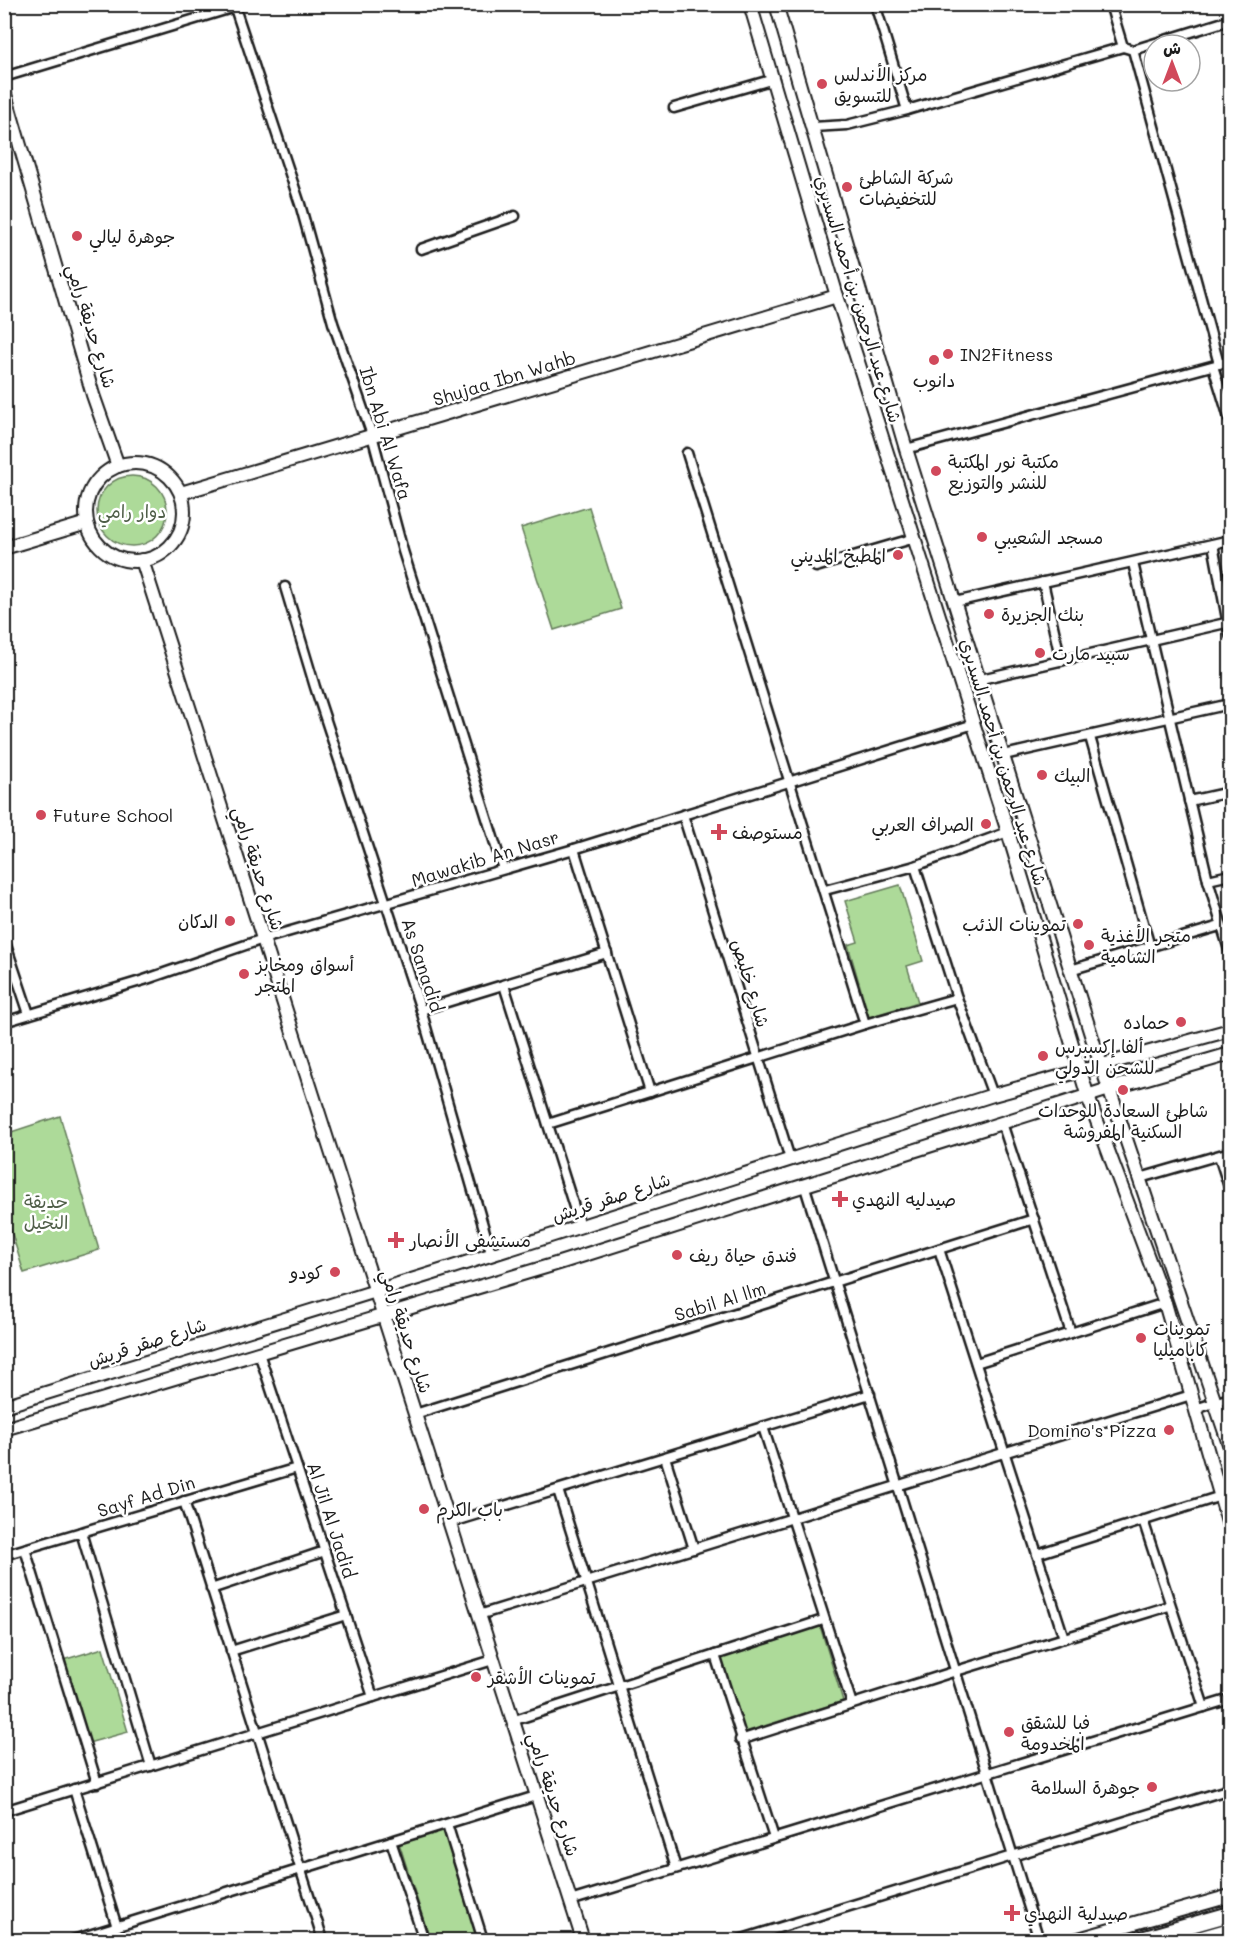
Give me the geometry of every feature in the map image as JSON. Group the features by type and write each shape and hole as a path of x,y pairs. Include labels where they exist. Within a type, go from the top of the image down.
{"main road":[{"path":"1138,1941 1230,1914"},
{"path":"1196,1941 1230,1930"}],"street":[{"path":"4,76 245,4"},
{"name":"شارع عبد الرحمن بن أحمد السديري","path":"750,4 837,296 1008,832 1088,1096 1165,1304 1230,1528"},
{"name":"شارع عبد الرحمن بن أحمد السديري","path":"776,4 906,449 981,679 1101,1066 1217,1402 1230,1447"},
{"path":"875,4 907,110"},
{"path":"1110,4 1123,47"},
{"name":"Ibn Abi Al Wafa","path":"235,8 300,204 333,324 372,435 403,551 503,869"},
{"path":"813,127 847,125 907,110 1123,47 1133,50 1230,20"},
{"path":"1133,50 1230,421"},
{"path":"674,108 774,79"},
{"name":"شارع حديقة رامي","path":"4,91 93,395 118,466"},
{"path":"421,249 515,216"},
{"name":"Shujaa Ibn Wahb","path":"181,493 837,296"},
{"path":"906,449 1230,361"},
{"path":"687,453 865,1024"},
{"path":"136,462 155,466 171,477 181,493 185,516 178,538 161,554 142,560 116,558 97,544 87,523 86,505 92,489 103,475 118,466 136,462"},
{"path":"4,548 87,523"},
{"path":"816,567 915,538"},
{"path":"955,602 1230,540"},
{"path":"1213,544 1230,635"},
{"name":"شارع حديقة رامي","path":"142,560 582,1941"},
{"path":"1133,563 1167,717 1220,926 1230,953"},
{"path":"1043,582 1061,661"},
{"name":"As Sanadid","path":"285,586 421,1010 491,1253"},
{"path":"981,679 1229,623"},
{"path":"1004,755 1230,704"},
{"name":"Mawakib An Nasr","path":"4,1022 144,980 263,939 387,905 574,849 974,724"},
{"path":"1090,737 1150,947"},
{"path":"1189,801 1230,792"},
{"name":"شارع خليص","path":"683,815 790,1159"},
{"path":"825,890 915,866 1008,832"},
{"path":"574,849 651,1092"},
{"path":"915,866 957,998 993,1095"},
{"path":"1208,880 1230,875"},
{"path":"1070,970 1220,926"},
{"path":"4,939 29,1014"},
{"path":"421,1010 608,953"},
{"path":"504,985 580,1226"},
{"path":"548,1124 865,1024 957,998"},
{"name":"شارع صقر قريش","path":"4,1406 993,1095 1081,1073 1230,1030"},
{"path":"4,1429 559,1263 1109,1089 1230,1054"},
{"path":"1002,1123 1071,1333"},
{"path":"1140,1178 1230,1152"},
{"path":"1220,1156 1230,1190"},
{"path":"804,1184 1039,1941"},
{"name":"Sabil Al llm","path":"415,1414 1034,1220"},
{"path":"939,1249 1064,1638"},
{"path":"976,1363 1165,1304"},
{"name":"Al Jil Al Jadid","path":"259,1353 373,1697"},
{"path":"449,1523 870,1394"},
{"path":"479,1615 1191,1395"},
{"path":"1196,1409 1230,1398"},
{"path":"763,1427 823,1620 852,1704"},
{"path":"665,1457 694,1549"},
{"name":"Sayf Ad Din","path":"4,1555 297,1468"},
{"path":"558,1490 676,1868"},
{"path":"1037,1554 1221,1496"},
{"path":"184,1502 323,1941"},
{"path":"1143,1520 1169,1606 1204,1707"},
{"path":"81,1532 151,1766"},
{"path":"25,1549 97,1783"},
{"path":"211,1589 325,1551"},
{"path":"740,1740 1169,1606"},
{"path":"231,1651 346,1615"},
{"path":"512,1721 823,1620"},
{"path":"715,1655 740,1740 774,1838"},
{"path":"4,1811 493,1660"},
{"path":"570,1900 1230,1699"},
{"path":"739,1941 1230,1789"},
{"path":"74,1790 117,1927"},
{"path":"73,1941 97,1937 117,1927 536,1796"},
{"path":"447,1824 483,1941"},
{"path":"392,1841 424,1941"},
{"path":"1076,1941 1230,1896"}],"green space":[{"name":"دوار رامي","path":"132,476 145,479 157,486 164,498 167,511 164,524 157,536 145,543 132,546 119,543 107,536 100,524 97,511 100,498 107,486 119,479"},
{"path":"589,507 621,609 554,630 521,528"},
{"path":"900,885 923,961 907,966 918,1002 869,1017 848,945 858,942 845,901"},
{"name":"حديقة النخيل","path":"60,1116 99,1250 24,1273 5,1211 5,1134"},
{"path":"820,1626 843,1701 742,1733 719,1657"},
{"path":"103,1648 128,1732 88,1743 63,1660"},
{"path":"443,1829 478,1940 430,1940 399,1843"}],"place":[{"name":"مركز الأندلس للتسويق","path":"822,84"},
{"name":"شركة الشاطئ للتخفيضات","path":"847,187"},
{"name":"جوهرة ليالي","path":"77,236"},
{"name":"IN2Fitness","path":"948,354"},
{"name":"دانوب","path":"934,360"},
{"name":"مكتبة نور المكتبة للنشر والتوزيع","path":"936,471"},
{"name":"مسجد الشعيبي","path":"982,537"},
{"name":"المطبخ المديني","path":"898,555"},
{"name":"بنك الجزيرة","path":"989,614"},
{"name":"سبيد مارت","path":"1040,653"},
{"name":"البيك","path":"1042,775"},
{"name":"Future School","path":"41,815"},
{"name":"الصراف العربي","path":"986,824"},
{"name":"مستوصف","path":"719,832"},
{"name":"الدكان","path":"230,921"},
{"name":"تموينات الذئب","path":"1078,924"},
{"name":"متجر الأغذية الشامية","path":"1089,945"},
{"name":"أسواق ومخابز المتجر","path":"244,974"},
{"name":"حماده","path":"1181,1022"},
{"name":"ألفا إكسبرس للشحن الدولي","path":"1043,1056"},
{"name":"شاطئ السعادة للوحدات السكنية المفروشة","path":"1123,1090"},
{"name":"صيدليه النهدي","path":"840,1199"},
{"name":"مستشفى الأنصار","path":"396,1240"},
{"name":"فندق حياة ريف","path":"677,1255"},
{"name":"كودو","path":"335,1272"},
{"name":"تموينات كاباميليا","path":"1141,1338"},
{"name":"Domino's Pizza","path":"1169,1430"},
{"name":"باب الكرم","path":"424,1509"},
{"name":"تموينات الأشقر","path":"476,1677"},
{"name":"فبا للشقق المخدومة","path":"1009,1732"},
{"name":"جوهرة السلامة","path":"1152,1787"},
{"name":"صيدلية النهدي","path":"1012,1913"}]}
